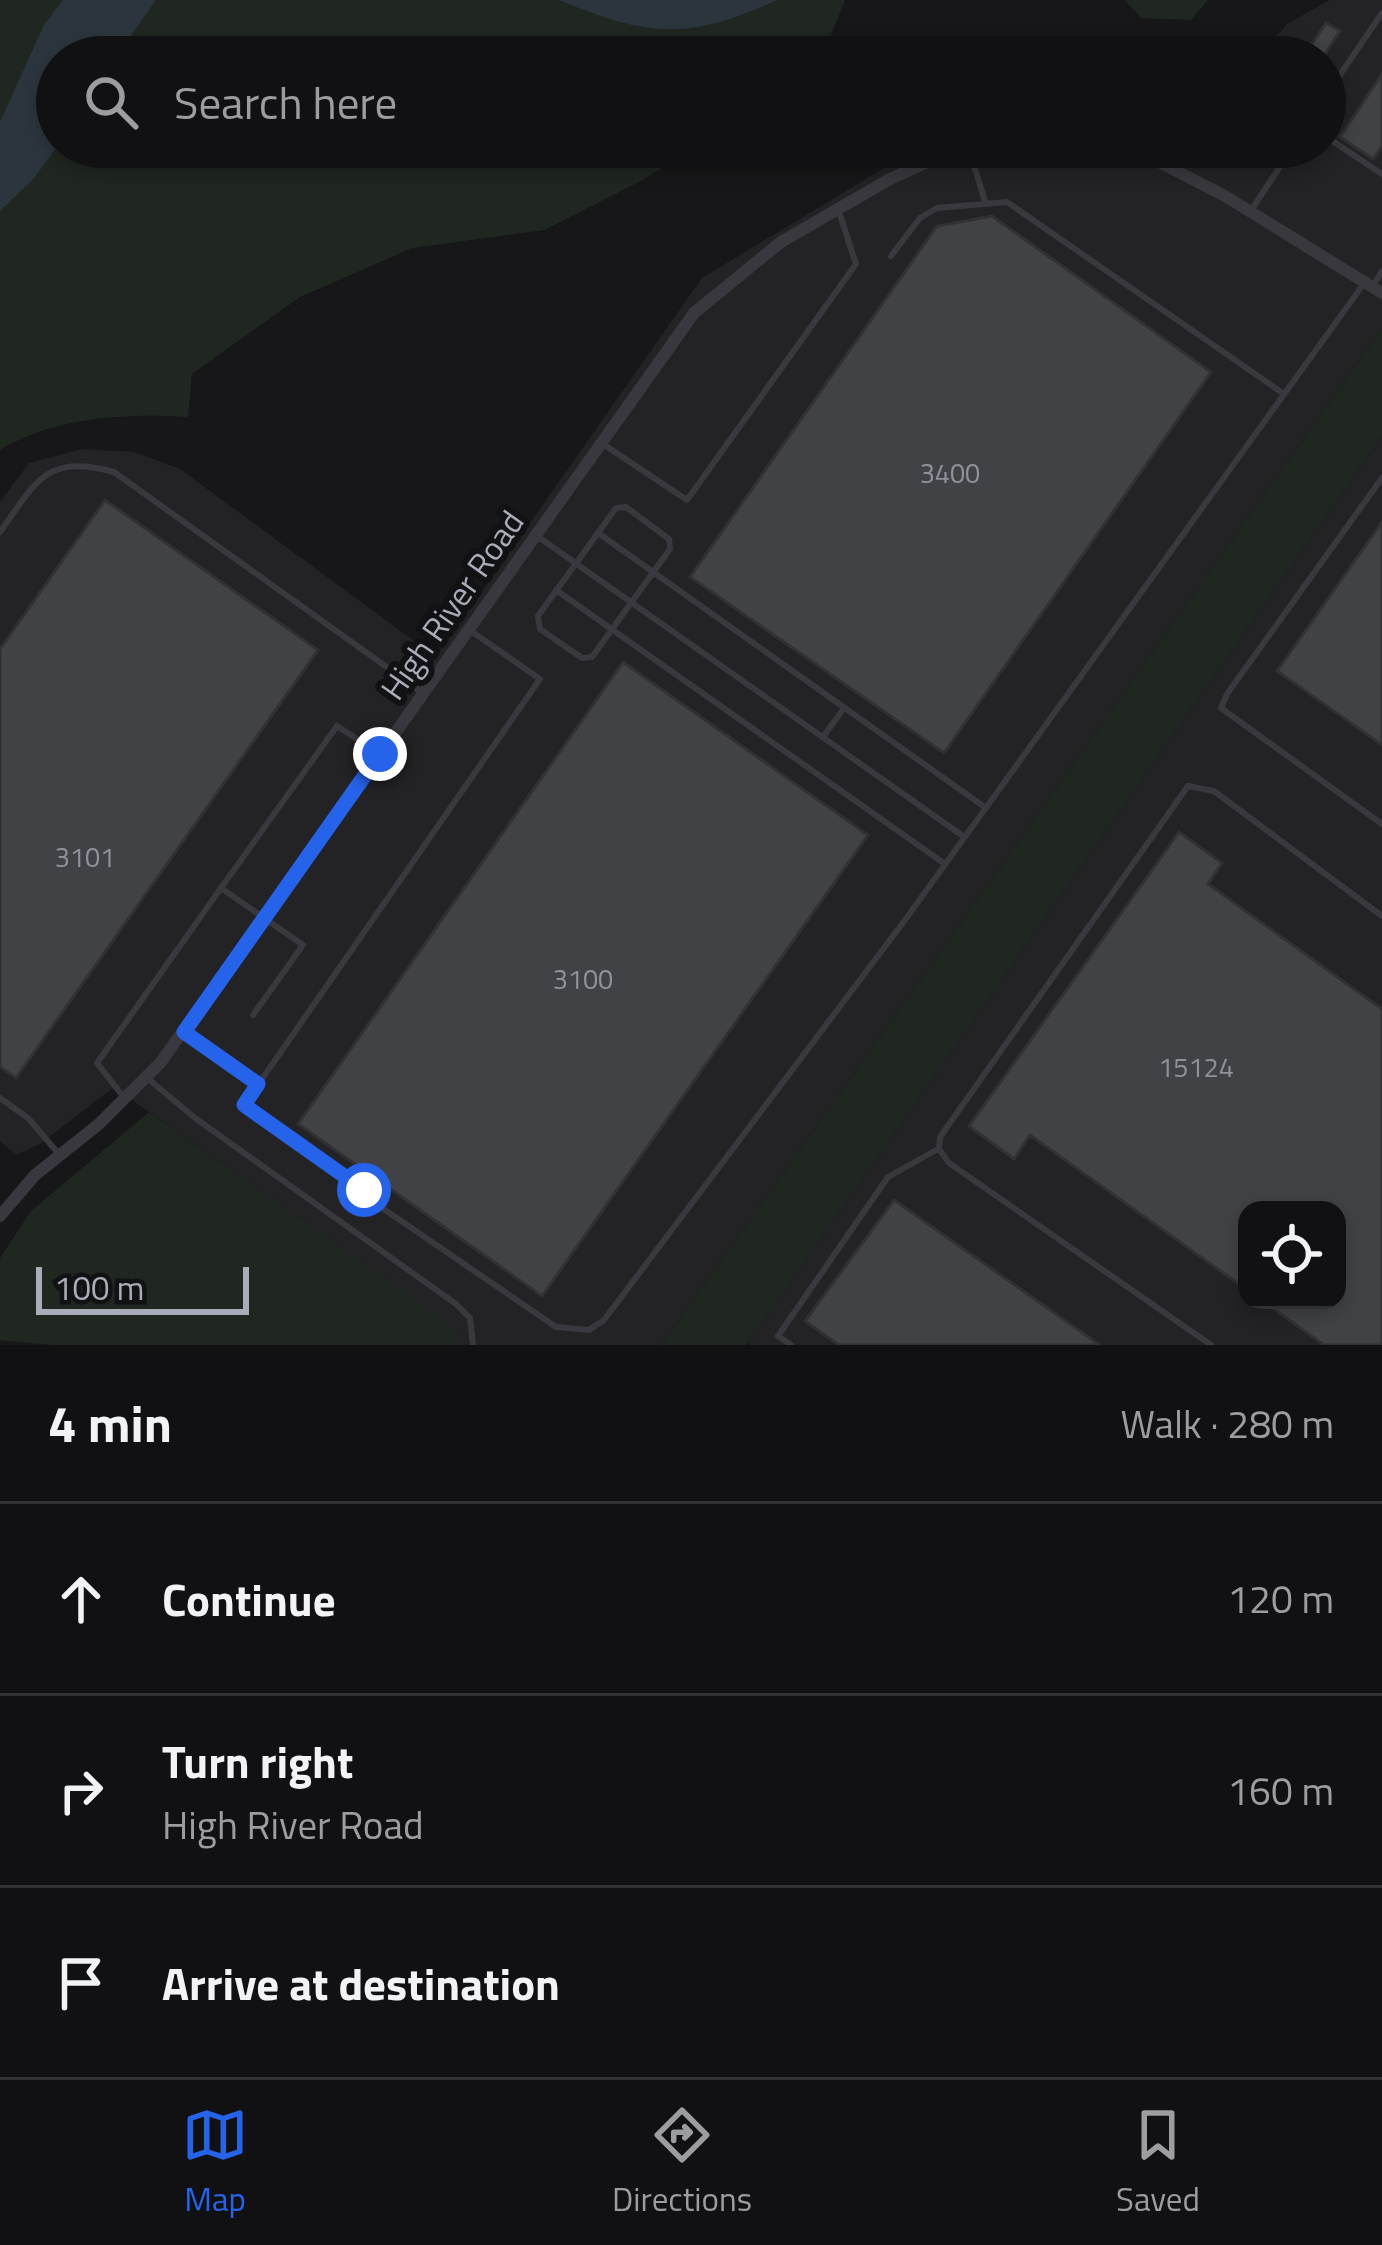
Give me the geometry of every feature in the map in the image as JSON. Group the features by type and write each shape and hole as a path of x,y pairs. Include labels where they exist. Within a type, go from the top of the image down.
{"street":[{"name":"High River Road","path":"0,1216 34,1174 146,1078 184,1032 694,313 781,242 915,168"},
{"path":"1169,168 1373,287"}],"lane":[{"path":"1346,67 1382,13"},
{"path":"1346,150 1382,174"},
{"path":"972,168 986,203"},
{"path":"1251,212 1279,168"},
{"path":"892,256 920,218 937,208 1007,202 1284,394"},
{"path":"599,442 687,500 856,264 838,209"},
{"path":"468,628 540,679 244,1105 364,1190 374,1203 556,1327 589,1330 604,1320 965,837 1284,394 1382,271"},
{"path":"0,532 38,478 55,467 88,465 114,472 423,693"},
{"path":"1382,478 1221,708 1382,824"},
{"path":"616,508 626,508 669,538 670,549 592,657 582,658 540,629 538,616 576,563 616,508"},
{"path":"598,533 986,808"},
{"path":"534,534 965,837"},
{"path":"556,590 945,864"},
{"path":"823,737 844,708"},
{"path":"124,1099 97,1063 338,726 380,754"},
{"path":"1211,1345 949,1163 939,1149 940,1137 1188,786 1214,791 1382,916"},
{"path":"221,888 303,945 253,1015"},
{"path":"184,1032 258,1084"},
{"path":"146,1078 456,1304 470,1318 473,1345"},
{"path":"0,1098 28,1118 59,1155"},
{"path":"791,1345 776,1341 888,1178 939,1149"}],"shaded area":[{"path":"0,0 845,0 830,36 36,36 36,168 662,168 544,230 412,248 300,297 192,374 188,417 140,416 67,424 0,450"},
{"path":"63,0 156,0 131,36 39,36"},
{"path":"559,0 777,0 718,22 668,29 618,21"},
{"path":"1125,0 1208,0 1191,20 1141,18"},
{"path":"1330,0 1382,0 1382,329 662,1345 455,1345 456,1330 114,1087 40,1144 16,1155 0,1141 0,502 29,463 82,449 134,452 180,469 436,657 702,278 884,168 1346,168 1346,36 1276,36 1287,24"},
{"path":"36,43 36,168 41,168 0,211 0,122"},
{"path":"1382,329 1382,436 746,1345 662,1345"},
{"path":"1382,436 1382,1345 748,1342"},
{"path":"149,1112 457,1330 455,1345 52,1345 0,1340 0,1258 31,1211"}],"building":[{"path":"1326,23 1340,31 1337,36 1317,36"},
{"path":"1382,74 1382,146 1373,159 1346,141 1346,128"},
{"path":"992,216 1211,372 944,753 690,577 937,226"},
{"path":"105,500 318,650 16,1078 0,1067 0,649"},
{"path":"1382,522 1382,745 1277,671"},
{"path":"623,662 868,835 542,1296 298,1124"},
{"path":"1179,832 1222,863 1208,884 1382,1009 1382,1345 1324,1345 1274,1309 1346,1309 1346,1201 1238,1201 1238,1284 1030,1135 1014,1159 969,1126"},
{"path":"894,1200 1100,1345 839,1345 805,1321"}],"route":[{"path":"364,1190 244,1105 258,1084 184,1032 380,754"}]}
